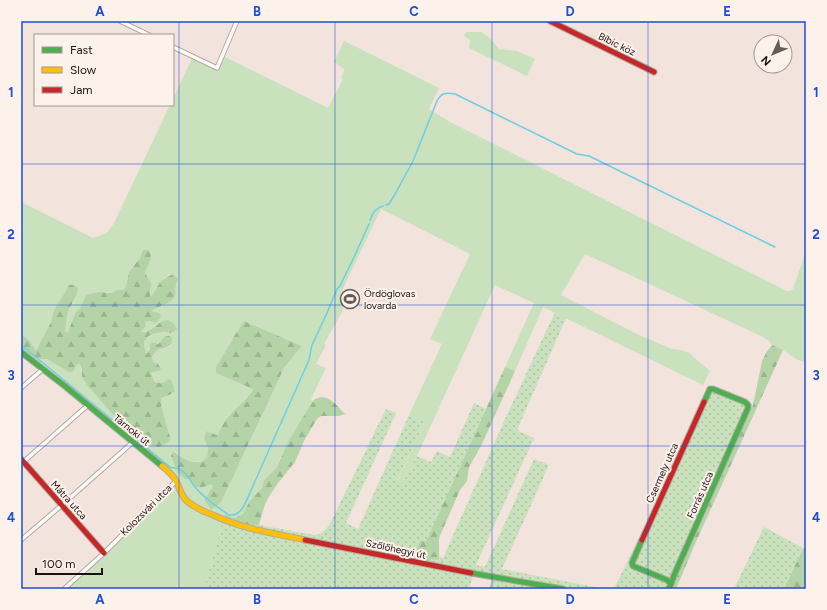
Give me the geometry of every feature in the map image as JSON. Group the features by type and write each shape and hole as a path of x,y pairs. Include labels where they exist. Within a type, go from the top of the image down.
{"street":[{"path":"120,21 147,34"},
{"path":"174,47 216,68 237,21"},
{"name":"Bíbic köz","path":"550,21 654,72"},
{"name":"Tárnoki út","path":"21,352 168,471 176,481 179,490 188,502 196,508 226,521"},
{"path":"21,388 43,369"},
{"name":"Csermely utca","path":"670,587 667,580 633,566 633,560 710,389 745,402 748,408"},
{"path":"22,461 88,405"},
{"name":"Forrás utca","path":"670,587 748,408"},
{"path":"21,540 133,442"},
{"name":"Mátra utca","path":"22,461 104,552"},
{"name":"Kolozsvári utca","path":"64,589 176,481"},
{"name":"Szőlőhegyi út","path":"226,521 260,531 435,566 563,589"}],"green space":[{"path":"467,32 481,32 491,39 499,49 517,51 535,59 527,76 469,48 470,40 464,36"},
{"path":"344,41 439,88 429,109 450,122 787,291 793,289 806,251 806,363 772,345 763,337 585,254 561,295 637,334 672,349 689,353 710,371 703,385 543,307 515,371 505,367 534,303 495,285 404,483 397,481 425,421 409,415 442,344 430,339 470,254 381,209 340,295 346,300 342,312 324,344 326,345 316,364 326,368 311,399 314,401 298,425 281,456 277,467 264,480 262,488 249,502 243,514 235,518 225,514 204,589 65,589 177,483 171,474 81,397 57,374 34,358 47,359 69,372 77,363 80,364 82,377 87,385 114,416 154,446 170,437 161,405 161,399 175,392 164,381 161,383 155,381 151,373 159,371 153,362 152,357 157,350 162,350 171,345 161,341 157,344 150,344 147,354 144,345 147,337 154,333 171,333 161,322 151,329 139,333 145,322 155,322 151,312 166,304 176,290 173,274 164,278 154,295 150,297 151,283 145,273 150,261 142,252 140,258 129,272 126,286 123,290 117,290 112,293 107,292 86,295 80,308 75,313 68,333 65,332 67,312 76,298 63,296 57,304 51,322 36,352 30,341 21,334 21,202 93,238 107,233 114,223 170,106 174,106 174,97 192,58 215,66 221,55 328,108 343,79 341,78 344,69 334,62","holes":["244,321 302,346 284,368 211,510 204,500 213,486 211,483 189,479 171,456 174,451 186,460 202,462 207,457 208,448 204,438 206,431 217,435 227,418 253,389 216,367"]},
{"path":"144,250 148,250 151,254 145,273 151,283 150,297 160,283 166,278 173,274 178,279 175,295 171,301 152,311 159,313 161,316 156,323 150,321 145,322 146,326 140,332 145,332 161,322 168,320 174,324 177,329 171,333 163,332 152,334 147,337 144,342 147,354 150,349 150,344 153,342 158,344 165,336 172,338 170,345 157,350 152,357 153,362 158,364 161,369 151,373 155,382 161,383 170,379 175,392 161,399 161,405 170,437 169,441 159,447 147,442 114,416 87,385 82,377 80,364 77,364 73,372 69,372 47,359 34,358 21,349 21,334 30,341 36,351 51,322 57,304 69,285 74,285 78,288 67,314 65,331 68,333 75,313 80,308 86,295 98,292 112,293 117,290 123,290 126,286 129,272 140,258"},
{"path":"555,312 566,318 517,430 534,438 476,565 485,567 534,459 549,465 502,569 605,589 489,589 492,579 473,575 469,589 204,589 224,517 234,523 248,526 259,525 314,535 322,533 330,524 386,409 396,413 346,523 358,529 409,415 425,421 397,480 403,483 417,456 431,462 437,451 450,457 474,403 486,409 426,541 420,541 412,559 429,562 431,559 438,560 439,556 443,558"},
{"path":"244,321 302,346 284,368 221,502 211,510 204,500 213,486 211,484 199,487 191,483 189,479 185,479 178,473 171,456 173,451 187,460 202,462 207,457 208,448 204,438 206,431 217,435 227,418 253,389 216,373 216,367"},
{"path":"772,345 783,350 676,589 671,589 753,405 762,361"},
{"path":"505,367 515,371 482,444 469,467 467,481 460,490 439,538 438,561 429,562 412,559 420,541 426,541"},
{"path":"712,387 753,405 671,589 614,589"},
{"path":"325,397 331,401 345,414 339,416 321,416 317,419 304,441 295,462 278,483 265,504 259,525 240,524 224,517 225,514 235,518 243,514 249,502 262,488 264,480 277,467 287,444 310,406 315,399"},
{"path":"764,527 803,548 784,589 734,589"},
{"path":"803,548 806,550 806,589 784,589"}],"waterway":[{"path":"386,205 389,204 394,196 413,161 437,101 440,96 446,93 452,93 577,154 589,156 775,247"},
{"path":"370,220 376,209 383,206"},
{"path":"21,345 170,467 183,472 193,485 211,502 229,515 234,515 244,506 309,360 312,345 337,289 340,286 369,224"}],"traffic: fast":[{"path":"21,352 162,466"},
{"path":"669,589 748,408 748,405 745,402 713,389 710,389 704,402"},
{"path":"642,540 632,563 633,566 667,580 671,584"},
{"path":"471,573 563,589"}],"traffic: slow":[{"path":"162,466 175,479 185,499 200,510 236,524 305,540"}],"traffic: jam":[{"path":"550,21 654,72"},
{"path":"642,540 704,402"},
{"path":"21,459 104,553"},
{"path":"305,540 471,573"}],"place":[{"name":"Ördöglovas lovarda","path":"350,299"}]}
